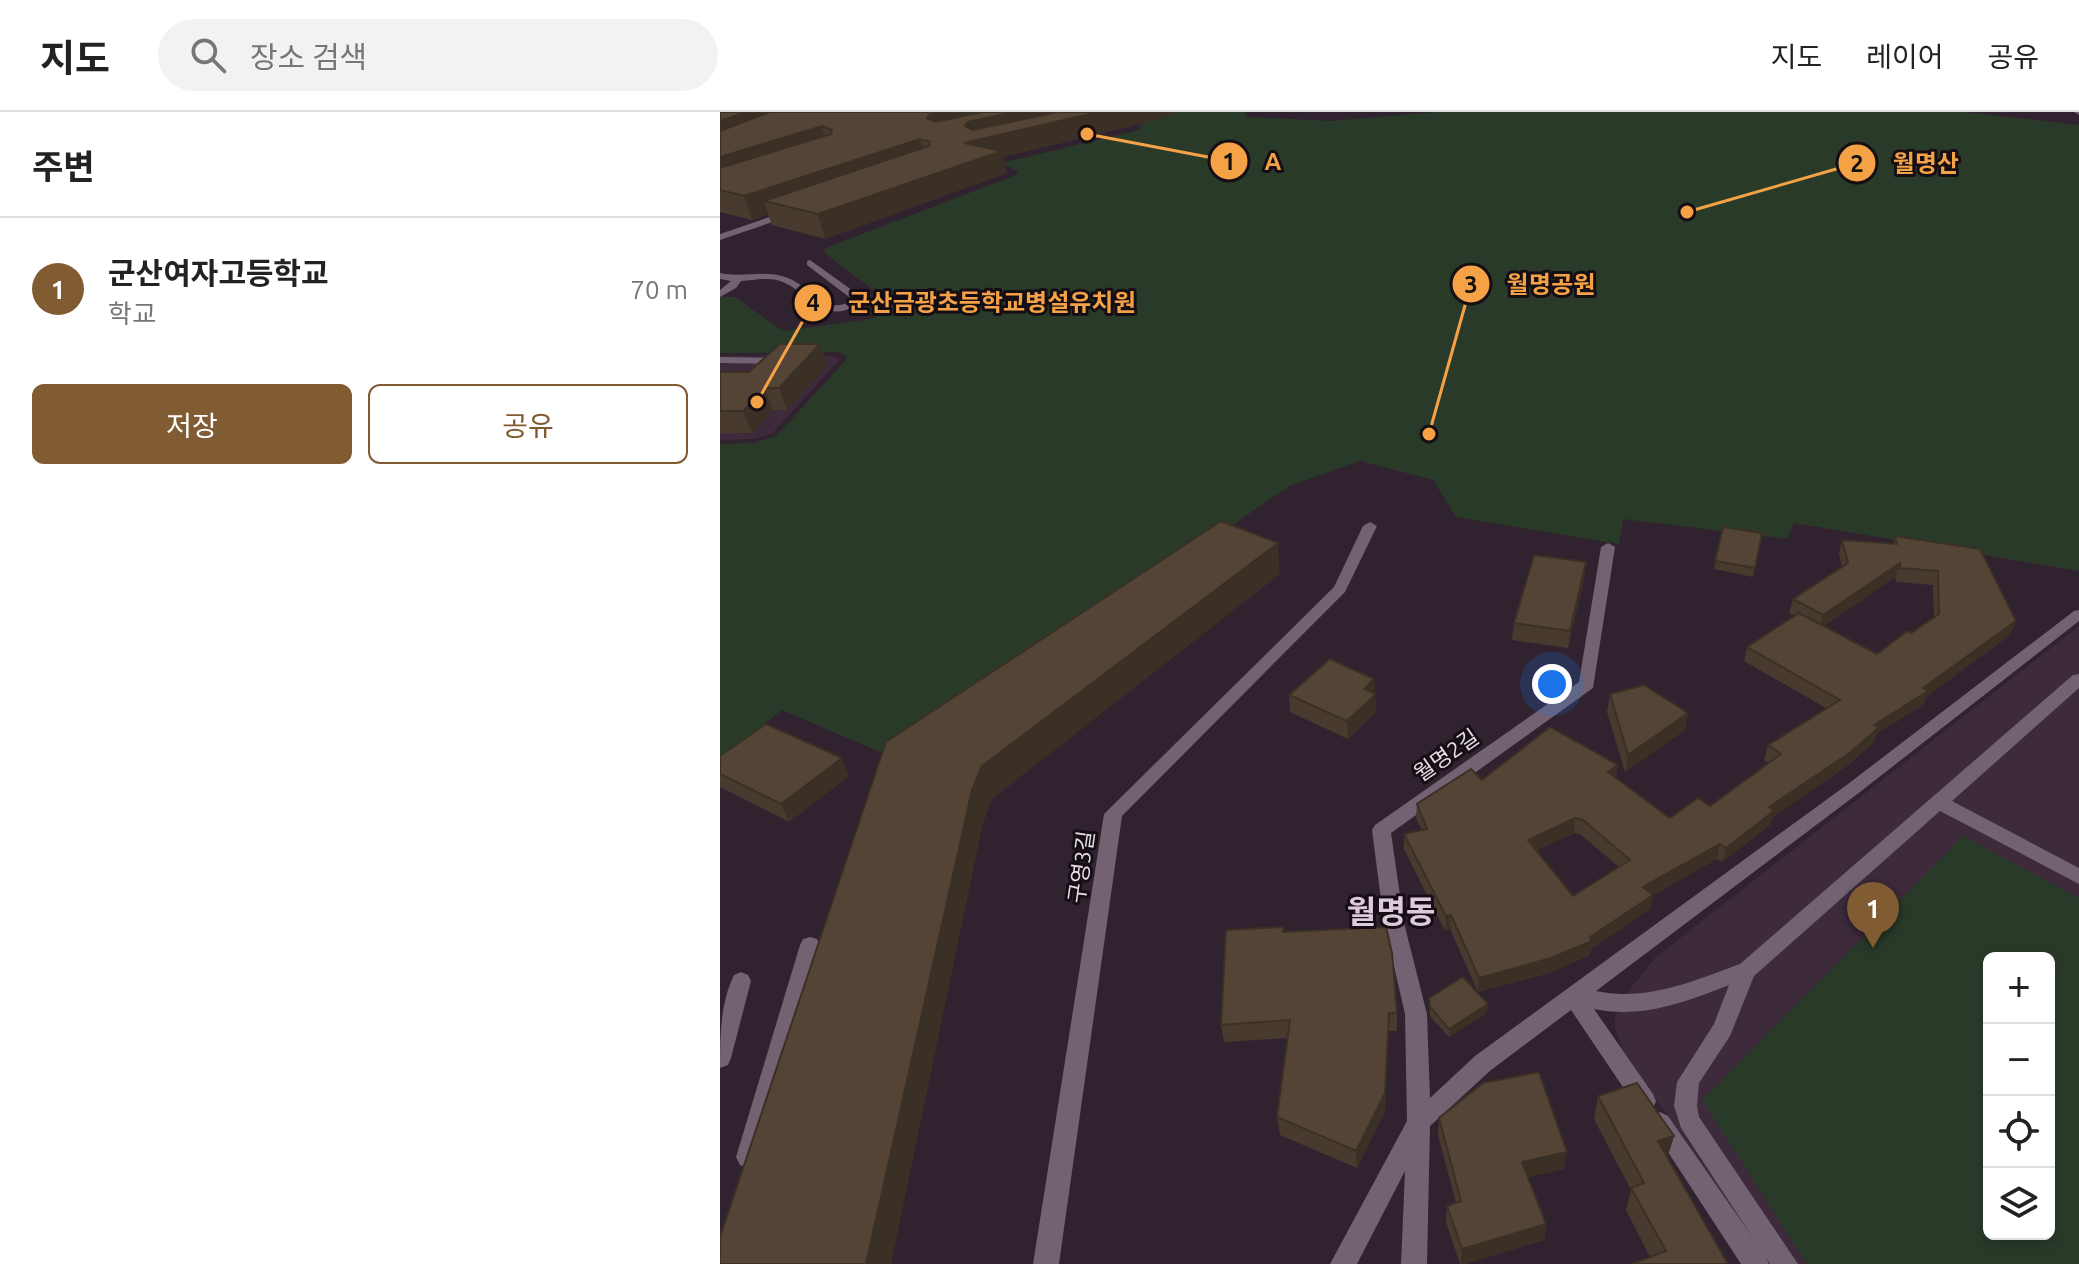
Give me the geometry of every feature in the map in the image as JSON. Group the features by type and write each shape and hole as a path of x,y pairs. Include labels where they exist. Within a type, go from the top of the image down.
{"lane":[{"path":"720,237 795,212"},
{"path":"720,276 737,279 780,278 826,309 852,305 860,300 810,263"},
{"path":"720,294 733,286 737,279"},
{"path":"822,283 834,280"},
{"path":"799,289 811,286"},
{"path":"721,362 783,361"},
{"name":"구영3길","path":"1046,1264 1113,814 1340,589 1370,526"},
{"name":"월명2길","path":"1414,1264 1419,1122 1416,1014 1394,923 1381,830 1587,684 1608,547"},
{"path":"1343,1264 1419,1122 1483,1063 2075,621"},
{"path":"1573,995 1613,1004 1642,1002 1677,996 1747,970 2079,679"},
{"path":"1941,803 2079,877"},
{"path":"743,1174 810,945"},
{"path":"1747,970 1734,994 1721,1032 1690,1077 1684,1107 1689,1121 1785,1264"},
{"path":"720,1058 741,981"},
{"path":"1573,995 1756,1264"}],"shaded area":[{"path":"720,356 832,356 839,360 772,434 754,439 720,440"},
{"path":"2079,626 2079,1264 1769,1264 1622,1049 1614,1023 1625,995 1656,957"}],"green space":[{"path":"1161,112 1246,112 1244,115 1250,117 1331,121 1436,112 1964,112 2079,125 2079,571 1794,523 1787,539 1623,519 1619,544 1456,517 1433,480 1360,461 1289,486 894,758 782,710 720,757 720,444 753,443 776,436 846,360 846,356 839,352 720,353 720,297 735,297 783,331 871,319 881,314 886,300 826,254 824,250 828,247 1016,175 1018,172 1003,164 1006,162 1139,130 1142,121"},
{"path":"1963,836 2079,898 2079,1264 1807,1264 1702,1100"}],"building":[{"path":"720,112 746,112 720,121"},
{"path":"770,112 942,112 927,118 935,122 982,112 1014,112 968,122 965,126 973,130 1057,112 1099,112 964,143 1002,151 818,214 764,201 929,146 930,142 920,139 744,196 720,190 720,168 831,134 832,130 822,126 720,157 720,131"},
{"path":"780,344 820,344 779,388 765,388 743,411 720,411 720,372 749,372"},
{"path":"1221,521 1278,543 982,766 972,790 866,1264 720,1264 720,1237 886,742"},
{"path":"1723,527 1762,533 1755,568 1715,561"},
{"path":"1895,536 1980,549 2016,621 1923,688 1928,691 1874,725 1879,727 1851,752 1769,807 1774,811 1726,848 1720,844 1643,887 1653,895 1590,937 1592,941 1551,958 1479,978 1451,915 1446,916 1404,834 1427,829 1417,804 1471,769 1482,780 1550,727 1618,765 1608,772 1670,818 1698,798 1710,806 1781,754 1768,745 1840,700 1747,647 1799,613 1877,654 1907,631 1911,633 1939,614 1938,571 1900,568 1900,563 1823,615 1793,599 1848,563 1842,540 1897,544","holes":["1575,818 1583,820 1630,860 1573,896 1528,840"]},
{"path":"1534,555 1586,562 1570,631 1514,623"},
{"path":"1330,659 1374,679 1364,689 1376,694 1347,721 1289,695"},
{"path":"1644,685 1688,713 1628,755 1610,694"},
{"path":"766,724 842,758 781,804 720,774 720,756"},
{"path":"1283,927 1283,932 1386,927 1392,953 1397,1013 1389,1013 1385,1093 1356,1151 1277,1117 1290,1020 1221,1025 1226,930"},
{"path":"1463,977 1488,1004 1449,1029 1430,1007 1429,998"},
{"path":"1539,1072 1567,1152 1522,1162 1546,1224 1462,1249 1447,1206 1461,1201 1439,1118 1483,1083"},
{"path":"1637,1083 1674,1136 1658,1141 1728,1264 1631,1264 1666,1251 1631,1188 1644,1183 1598,1096"}],"place":[{"name":"A","path":"1087,134"},
{"name":"월명산","path":"1687,212"},
{"name":"군산금광초등학교병설유치원","path":"757,402"},
{"name":"월명공원","path":"1429,434"},
{"name":"군산여자고등학교","path":"1873,948"}],"district":[{"name":"월명동","path":"1391,912"}]}
